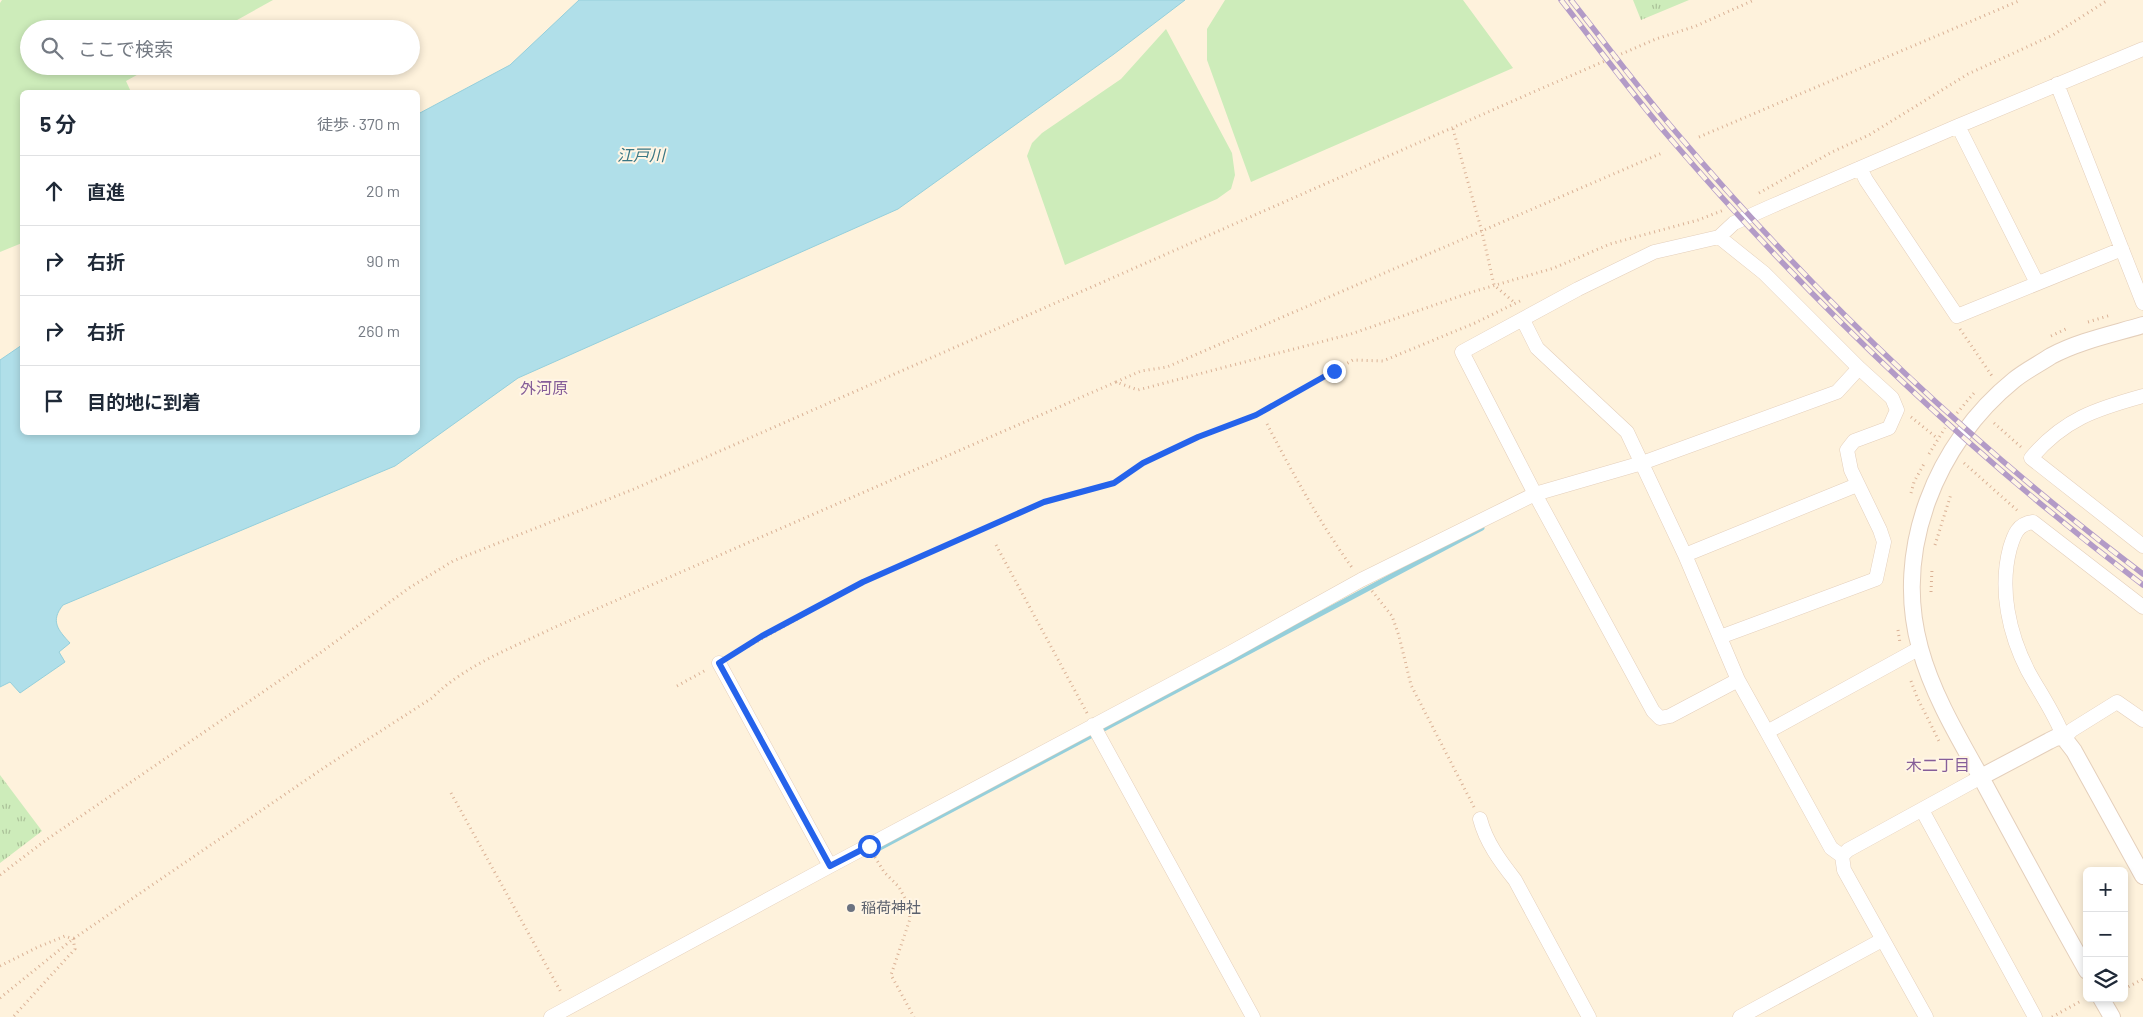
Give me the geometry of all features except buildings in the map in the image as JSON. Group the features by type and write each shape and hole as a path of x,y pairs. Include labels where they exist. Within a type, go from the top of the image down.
{"street":[{"path":"1738,680 1670,716 1660,718 1653,711 1535,494 1462,352 1578,289 1654,252 1719,237 1734,223 1958,126 2143,49"},
{"path":"2057,84 2143,303"},
{"path":"1958,126 2037,283"},
{"path":"1860,168 1866,180 1957,316 2122,248"},
{"path":"1719,237 1764,274 1892,398 1897,410 1889,428 1854,441 1846,450 1857,485 1880,530 1884,542 1882,559 1876,579 1720,637"},
{"path":"1523,320 1537,348 1627,432 1686,556 1738,680 1831,848 1842,856 1844,870 1926,1017"},
{"path":"2083,964 1940,701 1920,648 1913,597 1915,544 1927,501 1943,466 1969,425 1989,403 2015,379 2053,355 2089,341 2143,325"},
{"path":"551,1017 1228,654 1362,580 1535,494 1642,463 1837,392 1859,368"},
{"path":"2143,396 2087,413 2059,431 2032,458 2143,546"},
{"path":"1686,556 1857,485"},
{"path":"2143,607 2033,522 2025,523 2016,530 2010,551 2006,599 2010,622 2024,662 2064,738 2074,751 2143,876"},
{"path":"1767,732 1920,648"},
{"path":"719,663 830,866"},
{"path":"2064,738 2072,730 2117,702 2143,720"},
{"path":"1093,725 1253,1017"},
{"path":"1842,856 1848,850 1980,777 2057,737 2064,738"},
{"path":"1922,810 2035,1017"},
{"path":"1480,818 1488,840 1500,862 1516,880 1589,1017"},
{"path":"1740,1017 1882,940"},
{"path":"2104,1002 2112,1017"}],"path":[{"path":"0,875 46,840 320,654 408,588 453,561 634,489 1656,39 1696,26 1754,0"},
{"path":"1698,137 2021,0"},
{"path":"1754,196 1793,176 1832,152 1869,135 1968,74 2053,35 2108,0"},
{"path":"1453,129 1482,232 1494,286 1515,303 1523,320"},
{"path":"0,998 74,939 328,765 432,698 445,685 476,666 553,628 1141,371 1167,367 1662,153"},
{"path":"1116,382 1138,390 1351,334 1411,312 1554,268 1610,244 1698,220 1728,208"},
{"path":"677,686 762,636 863,582 1044,502 1114,483 1143,463 1198,437 1256,415 1353,360 1383,361 1475,323 1528,298"},
{"path":"1957,316 1960,328 1992,376"},
{"path":"1897,410 1906,413 1937,438"},
{"path":"1989,428 1999,418"},
{"path":"1994,422 2032,458"},
{"path":"1267,424 1298,484 1327,532 1362,580 1381,600 1392,616 1411,685 1480,818"},
{"path":"1960,471 1968,455"},
{"path":"1963,462 2017,509 2025,523"},
{"path":"1934,552 1953,489"},
{"path":"996,545 1093,725"},
{"path":"1931,598 1933,561"},
{"path":"451,794 570,1007"},
{"path":"869,846 884,872 899,887 909,906 910,919 891,975 914,1017"},
{"path":"0,966 38,946 65,936 74,939"},
{"path":"13,1017 48,977 68,958 75,949 74,939"},
{"path":"2128,987 2143,979"},
{"path":"2052,1017 2081,1001"}],"green space":[{"path":"2,0 273,0 237,20 20,20 20,75 137,75 126,81 130,90 20,90 20,244 0,252 0,3"},
{"path":"1225,0 1463,0 1513,68 1251,182 1207,60 1207,29"},
{"path":"1633,0 1689,0 1641,20"},
{"path":"1166,29 1232,153 1235,175 1231,189 1217,199 1065,265 1027,156 1032,143 1042,133 1121,79"},
{"path":"0,775 42,831 0,863"}],"water":[{"name":"江戸川","path":"579,0 1185,0 1114,54 898,209 518,378 395,466 63,605 56,621 62,634 70,643 59,652 65,662 20,693 10,682 0,687 0,360 20,346 20,435 420,435 420,113 510,65"}],"waterway":[{"path":"876,850 1482,528"}],"railway":[{"path":"1561,0 1669,137 1778,258 1836,317 1954,429 2078,535 2143,585"},
{"path":"1571,0 1675,131 1728,192 1839,309 1956,420 2079,525 2143,574"}],"place":[{"name":"稲荷神社","path":"851,908"}],"district":[{"name":"外河原","path":"544,388"},
{"name":"木二丁目","path":"1938,765"}],"route":[{"path":"869,846 830,866 719,663 762,636 863,582 1044,502 1114,483 1143,463 1198,437 1256,415 1334,371"}]}
